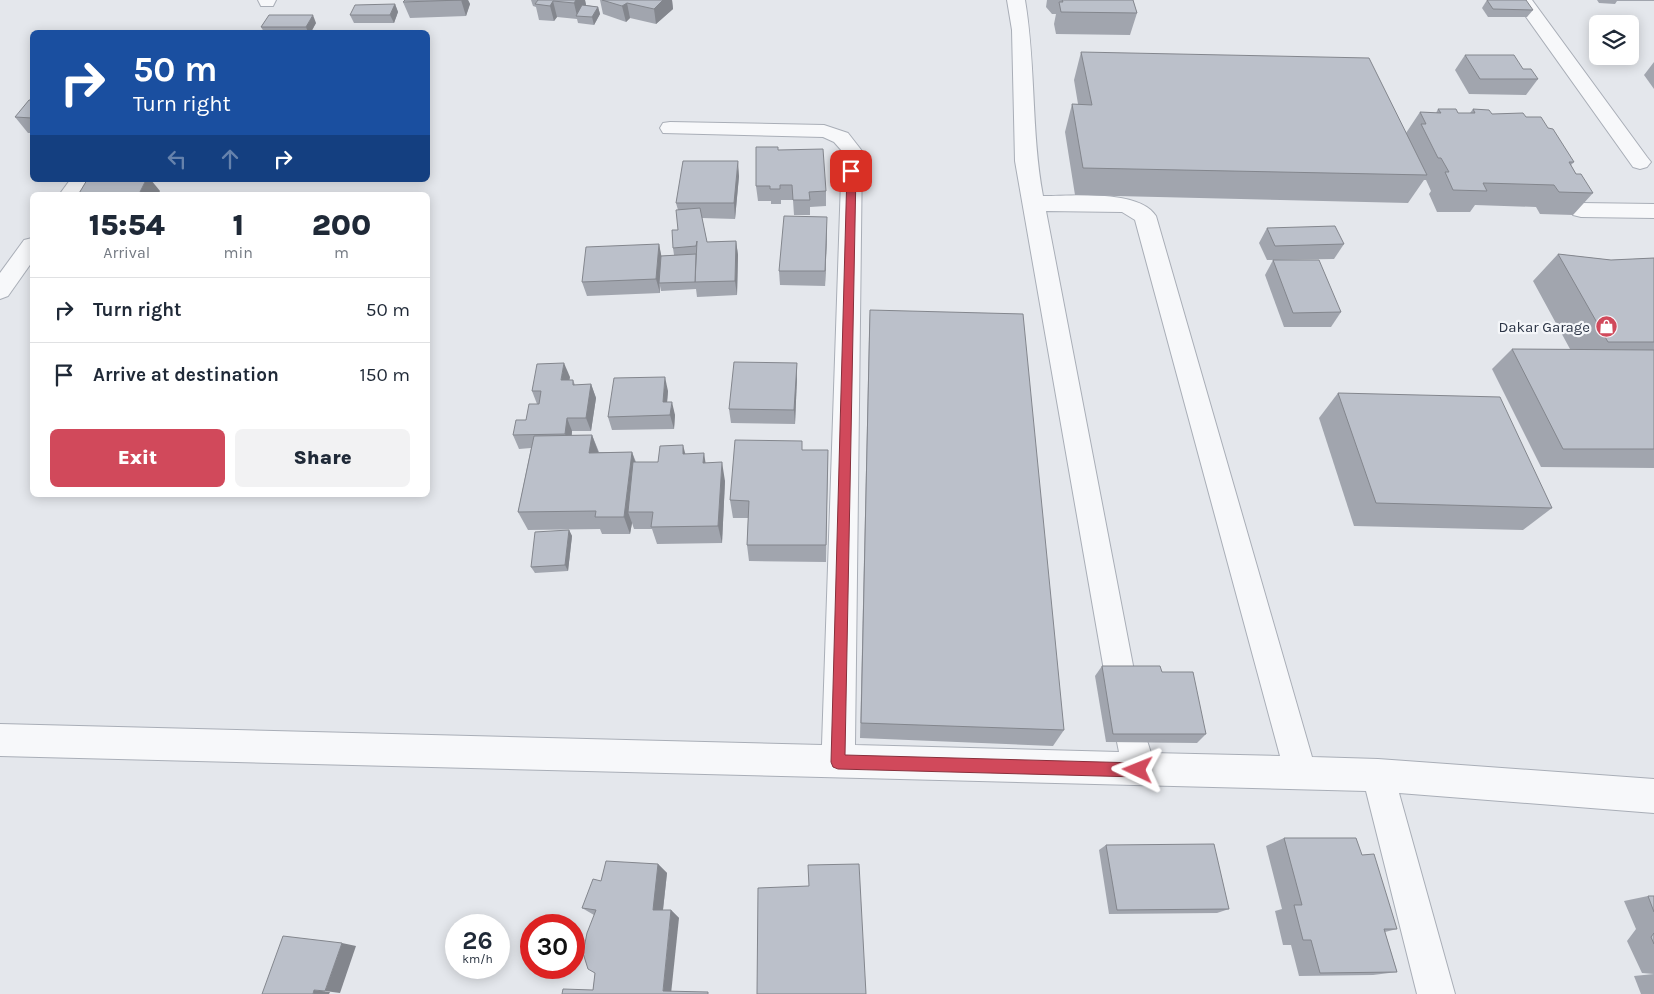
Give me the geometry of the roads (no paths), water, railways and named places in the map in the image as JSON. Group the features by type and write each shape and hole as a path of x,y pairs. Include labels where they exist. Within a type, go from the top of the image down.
{"street":[{"path":"1016,0 1021,30 1026,161 1120,676"},
{"path":"1523,0 1640,162"},
{"path":"670,128 824,132 838,135 848,141 852,151 838,762"},
{"path":"1033,203 1126,205 1145,216 1301,774"},
{"path":"1581,210 1654,211"},
{"path":"0,290 30,249"},
{"path":"0,740 838,762 1135,756 1301,774 1378,775 1654,796"},
{"path":"1378,775 1436,994"}],"place":[{"name":"Dakar Garage","path":"1606,327"}]}
